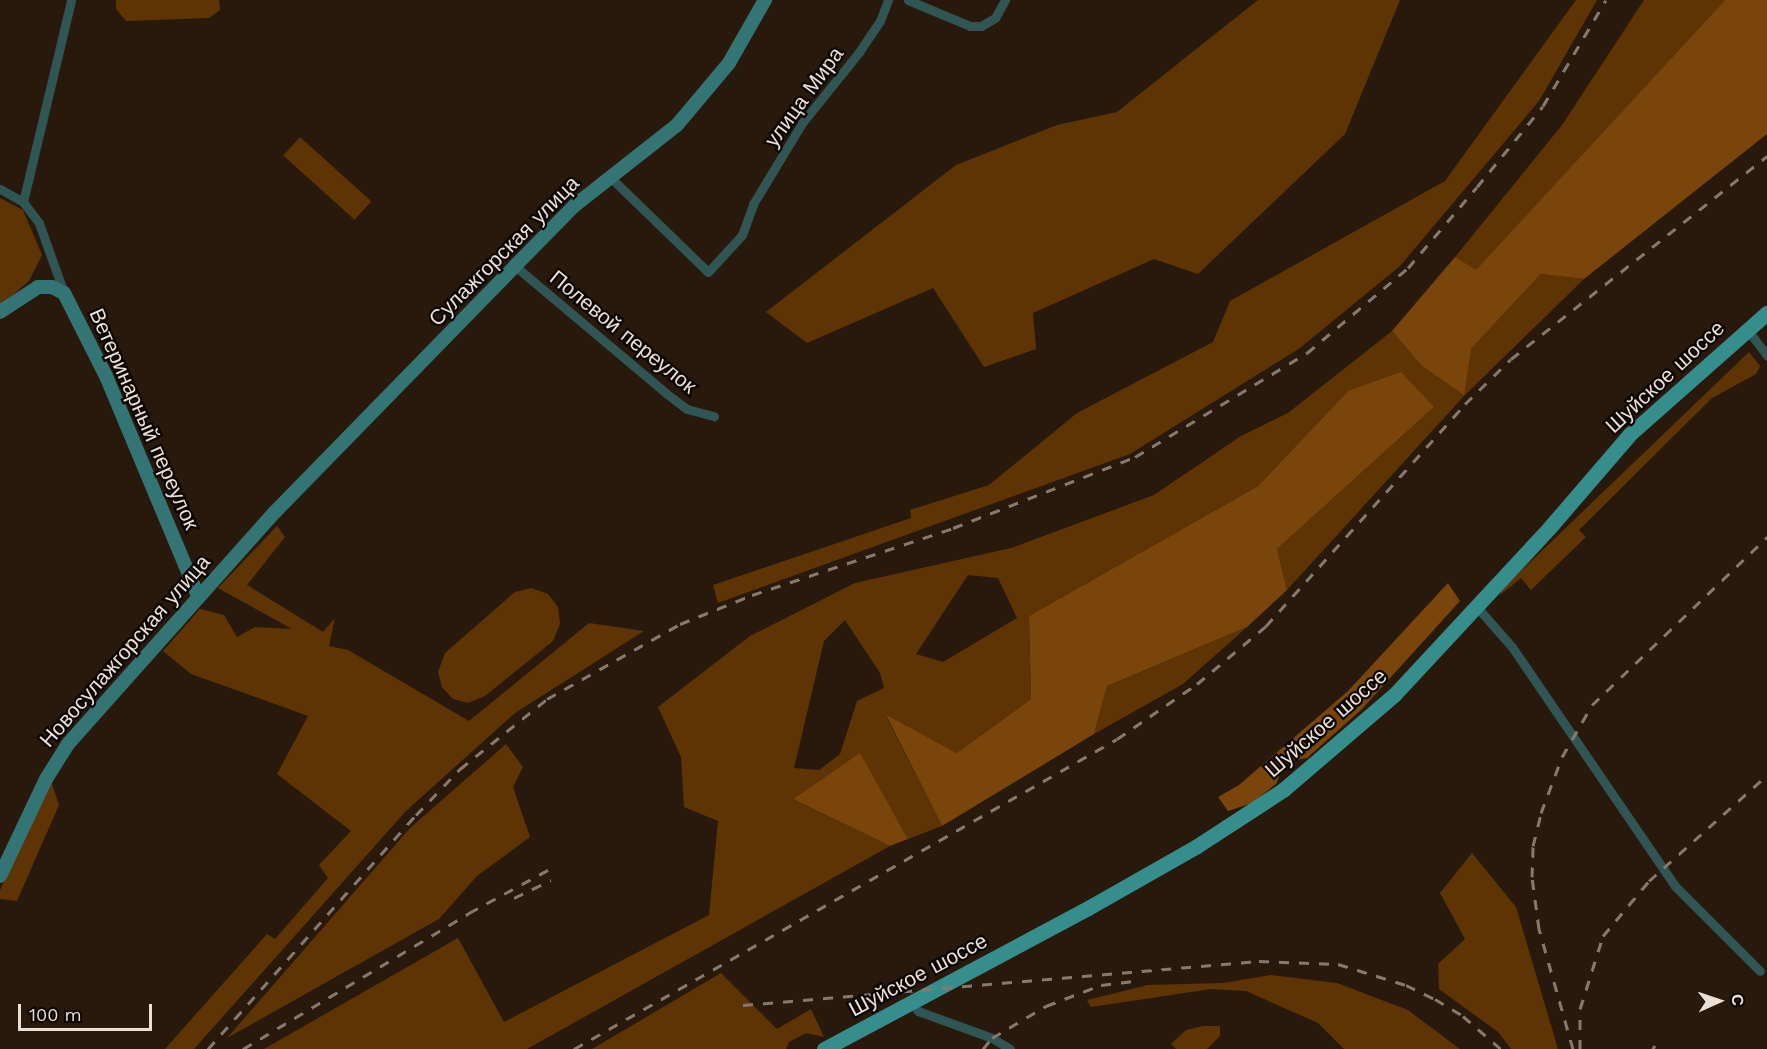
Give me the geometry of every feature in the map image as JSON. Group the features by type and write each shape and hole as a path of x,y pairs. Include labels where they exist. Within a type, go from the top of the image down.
{"main road":[{"name":"Сулажгорская улица","path":"287,501 574,206 677,125 729,63 765,0"},
{"path":"0,312 38,287 51,286 64,293"},
{"name":"Ветеринарный переулок","path":"64,293 106,376 198,596"},
{"name":"Шуйское шоссе","path":"824,1049 1197,846 1284,790 1360,727 1476,606 1630,434 1767,313"},
{"name":"Новосулажгорская улица","path":"0,876 46,779 68,744 198,596 287,501"}],"street":[{"path":"23,202 49,108 71,0"},
{"name":"улица Мира","path":"611,178 708,273 742,235 753,204 802,123 859,52 880,21 888,0"},
{"path":"908,0 970,26 981,26 995,18 1005,0"},
{"path":"0,189 23,202 39,224 64,293"},
{"name":"Полевой переулок","path":"515,266 667,394 687,409 714,416"},
{"path":"1747,329 1767,356"},
{"path":"1476,606 1512,647 1675,886 1760,971"},
{"path":"912,1002 918,1011 992,1038 1010,1049"}],"shaded area":[{"path":"116,0 219,0 220,10 209,18 126,21 116,9"},
{"path":"1258,0 1400,0 1345,134 1198,274 1154,259 1033,313 1036,349 984,367 933,288 807,343 766,312 956,165 1057,125 1117,112"},
{"path":"1576,0 1597,0 1539,101 1400,266 1300,348 1130,454 718,603 713,585 911,518 910,510 989,485 1077,413 1213,342 1230,301 1445,181"},
{"path":"1644,0 1725,0 1476,271 1455,257 1562,125"},
{"path":"1725,0 1767,0 1767,134 1584,279 1541,274 1471,349 1464,395 1421,365 1392,331 1455,257 1476,270"},
{"path":"300,137 371,201 355,220 283,156"},
{"path":"0,198 23,210 42,255 29,281 0,306"},
{"path":"1541,274 1584,279 1464,396 1287,590 1277,549 1434,407 1348,391 1258,486 1029,616 1031,699 957,753 886,716 942,826 908,839 860,754 793,799 890,846 527,1049 264,1049 458,938 504,1022 709,915 718,821 684,807 681,757 658,707 750,636 855,583 1011,548 1154,495 1241,436 1288,413 1392,331 1421,365 1471,349","holes":["968,575 998,578 1017,618 943,662 916,654","845,620 880,673 884,688 857,701 840,754 819,770 794,768 824,641"]},
{"path":"1749,352 1760,366 1756,374 1712,398 1579,530 1586,537 1531,590 1521,578 1500,595 1501,590"},
{"path":"1401,372 1434,407 1277,549 1287,590 1247,627 1107,686 1094,734 942,826 886,715 957,753 1031,699 1029,616 1258,486 1348,391"},
{"path":"277,526 285,537 247,585 323,632 335,618 329,646 348,650 469,721 589,623 644,631 515,713 406,811 194,1049 165,1049 267,934 275,939 328,878 319,865 351,831 277,774 308,716 191,674 163,651 200,609 224,615 237,637 255,627 292,629 218,588"},
{"path":"1448,583 1460,601 1361,710 1307,758 1285,762 1276,784 1252,803 1228,811 1218,797 1239,785 1348,691"},
{"path":"531,588 548,594 558,607 560,624 553,641 485,696 468,703 453,699 442,687 438,672 445,653 515,592"},
{"path":"1247,627 1183,684 1094,734 1107,686"},
{"path":"506,744 523,767 513,787 530,837 477,876 439,919 227,1038 410,828"},
{"path":"860,753 908,839 890,846 793,799"},
{"path":"51,781 59,805 17,901 0,899 0,890"},
{"path":"1472,853 1516,907 1558,1049 1511,1049 1498,1032 1439,989 1438,964 1465,939 1440,893"},
{"path":"721,973 777,1029 811,1009 824,1037 806,1033 789,1042 786,1049 592,1049"},
{"path":"1271,975 1337,983 1408,1010 1460,1049 1344,1049 1318,1023 1246,991 1211,989 1091,1007 1087,1000 1148,985 1223,983"},
{"path":"1203,1026 1220,1026 1220,1036 1207,1049 1176,1049 1171,1044 1186,1030"}],"railway":[{"path":"208,1049 416,815 460,769 547,699 680,624 752,595 953,528 1135,457 1307,353 1408,268 1477,187 1543,106 1606,0"},
{"path":"574,1049 1117,739 1197,684 1266,626 1465,404 1511,359 1767,156"},
{"path":"1573,1049 1539,929 1532,877 1533,846 1541,813 1562,757 1592,705 1767,537"},
{"path":"1580,1049 1580,1009 1603,936 1649,881 1767,775"},
{"path":"243,1049 469,913 548,870"},
{"path":"514,898 551,880"},
{"path":"743,1005 1259,961 1338,964 1406,985 1435,999 1463,1016 1501,1049"},
{"path":"983,1049 992,1038 1046,1006 1101,985 1132,981"},
{"path":"1653,1049 1655,1045"}]}
